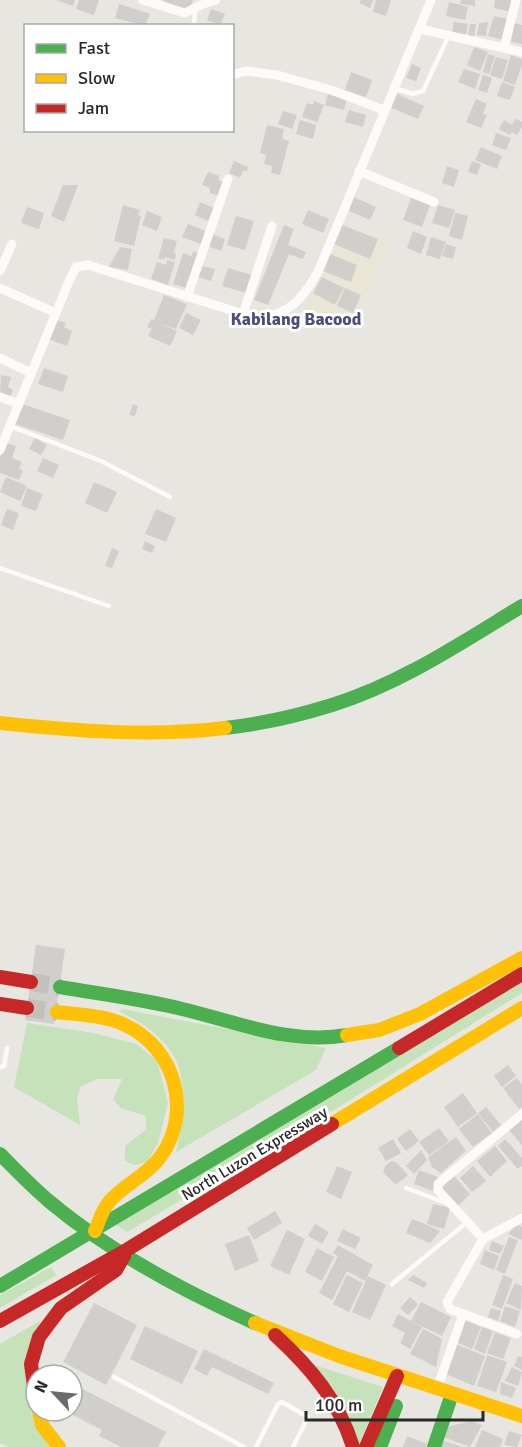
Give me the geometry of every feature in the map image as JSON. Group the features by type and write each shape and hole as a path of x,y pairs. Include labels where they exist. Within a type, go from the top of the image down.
{"main road":[{"path":"0,723 163,734 233,727 296,716 334,704 409,672 522,606"},
{"path":"60,987 169,1005 278,1035 327,1039 379,1030 420,1014 522,958"},
{"name":"North Luzon Expressway","path":"0,1286 522,974"},
{"path":"0,977 31,982"},
{"path":"0,1004 27,1008"},
{"name":"North Luzon Expressway","path":"0,1321 128,1249 522,1008"},
{"path":"57,1012 113,1021 141,1034 165,1059 178,1095 177,1122 166,1149 147,1172 109,1203 95,1231"},
{"path":"0,1154 55,1206 160,1278 266,1328 402,1378 522,1416"},
{"path":"31,1363 39,1337 60,1308 116,1270 128,1249"},
{"path":"266,1328 287,1346 329,1393 346,1422 353,1447"},
{"path":"366,1447 402,1378"},
{"path":"380,1447 402,1378"},
{"path":"434,1447 452,1394"},
{"path":"42,1423 59,1447"}],"street":[{"path":"142,0 185,13 216,0"},
{"path":"504,48 516,0"},
{"path":"0,450 76,267 88,265 256,318 284,311 297,303 306,293 318,272 384,110 420,29 428,1"},
{"path":"420,29 522,52"},
{"path":"234,74 246,71 277,75 331,90 384,110"},
{"path":"359,171 434,202"},
{"path":"187,297 228,179"},
{"path":"243,314 272,226"},
{"path":"0,271 12,244"},
{"path":"0,288 56,313"},
{"path":"0,358 31,373"},
{"path":"0,397 19,404"},
{"path":"483,1239 440,1194 438,1184 522,1114"},
{"path":"517,1334 450,1309 447,1302 483,1239 522,1218"},
{"path":"437,1389 463,1314"}],"lane":[{"path":"194,24 195,9"},
{"path":"394,88 413,94 423,91 449,35"},
{"path":"10,426 101,461 170,497"},
{"path":"0,568 109,606"},
{"path":"0,1067 4,1066 8,1048"},
{"path":"406,1188 451,1204"},
{"path":"392,1284 467,1222"},
{"path":"114,1377 244,1447"},
{"path":"256,1447 278,1404 282,1402 308,1417 293,1447"}],"shaded area":[{"path":"342,221 390,241 353,329 305,309"}],"green space":[{"path":"522,976 522,993 342,1105 127,1232 116,1225"},
{"path":"122,1009 326,1048 316,1070 176,1152 183,1106 183,1086 179,1068 172,1052 160,1038 143,1024 120,1012"},
{"path":"27,1023 94,1033 136,1044 157,1061 168,1103 158,1143 147,1162 134,1165 125,1161 125,1146 146,1130 146,1116 121,1108 113,1100 122,1079 97,1079 80,1087 77,1100 80,1125 14,1087"},
{"path":"51,1267 56,1275 0,1308 0,1295"},
{"path":"40,1321 34,1363 24,1363 24,1423 35,1423 50,1447 10,1447 0,1443 0,1344"},
{"path":"314,1365 383,1387 358,1447"}],"building":[{"path":"56,0 75,0 73,6"},
{"path":"79,0 99,0 94,15 76,9"},
{"path":"162,0 193,0 188,12"},
{"path":"361,0 373,0 370,8 359,3"},
{"path":"376,0 391,0 386,16 373,12"},
{"path":"461,0 475,0 475,6 460,4"},
{"path":"495,0 513,0 510,12 494,8"},
{"path":"449,2 468,7 465,20 446,16"},
{"path":"119,4 150,14 146,24 115,18"},
{"path":"211,9 225,14 220,24 207,20"},
{"path":"494,16 508,19 503,40 488,36"},
{"path":"454,22 468,24 466,35 452,33"},
{"path":"488,22 486,36 477,35 479,23"},
{"path":"514,23 522,25 522,44 511,42"},
{"path":"470,24 476,24 474,36 468,35"},
{"path":"474,47 488,52 480,71 467,65"},
{"path":"488,54 495,56 489,74 483,72"},
{"path":"511,55 522,59 515,85 503,81"},
{"path":"496,57 508,60 502,79 490,75"},
{"path":"412,64 421,68 416,81 406,78"},
{"path":"464,69 480,74 475,89 458,82"},
{"path":"351,72 372,80 366,97 345,90"},
{"path":"483,75 492,78 487,93 478,90"},
{"path":"502,82 515,87 510,100 497,96"},
{"path":"393,92 424,106 418,119 387,106"},
{"path":"328,94 347,99 344,110 325,105"},
{"path":"476,99 487,104 483,114 487,115 481,128 466,122"},
{"path":"314,101 324,105 317,122 302,117 307,103 313,105"},
{"path":"349,110 366,115 363,127 345,122"},
{"path":"283,111 297,115 292,129 278,124"},
{"path":"516,118 522,122 517,135 512,132 510,135 499,129 504,120 512,125"},
{"path":"300,120 316,125 313,139 296,134"},
{"path":"267,125 284,129 282,139 289,141 280,175 271,173 272,166 264,164 266,155 260,153"},
{"path":"496,133 511,138 506,150 492,145"},
{"path":"481,147 502,156 497,169 475,160"},
{"path":"234,161 248,167 240,178 229,173"},
{"path":"472,161 481,164 477,175 468,172"},
{"path":"447,166 459,170 454,187 442,183"},
{"path":"208,172 219,176 218,180 224,182 218,196 210,193 210,188 202,185"},
{"path":"63,185 78,185 64,222 51,216"},
{"path":"354,197 376,207 370,220 349,211"},
{"path":"411,198 430,205 422,227 403,220"},
{"path":"200,202 214,208 208,221 195,215"},
{"path":"123,205 140,210 138,215 141,216 134,246 114,241"},
{"path":"438,205 455,210 449,228 432,223"},
{"path":"27,207 44,213 39,229 21,223"},
{"path":"308,210 329,219 323,233 302,224"},
{"path":"147,211 162,217 157,231 142,225"},
{"path":"455,213 468,216 462,240 449,236"},
{"path":"236,216 254,221 245,250 227,245"},
{"path":"188,224 206,231 201,244 182,237"},
{"path":"284,225 294,229 288,245 306,252 303,259 289,254 268,305 254,300"},
{"path":"342,225 378,239 370,259 334,244"},
{"path":"413,231 427,237 421,254 407,248"},
{"path":"212,234 225,239 221,251 207,246"},
{"path":"431,237 446,242 440,259 426,255"},
{"path":"164,238 177,241 174,251 175,260 165,257 164,260 158,258"},
{"path":"446,244 456,247 453,259 442,256"},
{"path":"120,247 132,249 128,270 109,267"},
{"path":"194,251 199,255 187,288 173,284 183,253 191,256"},
{"path":"330,254 357,265 351,282 323,271"},
{"path":"167,260 175,262 168,285 151,279 157,262 166,265"},
{"path":"202,266 215,269 211,281 198,277"},
{"path":"228,268 252,275 247,293 222,286"},
{"path":"322,277 344,288 335,305 313,293"},
{"path":"345,288 361,295 353,313 337,306"},
{"path":"164,295 187,304 176,329 159,323 177,331 170,346 148,336 152,329 147,327 151,319 154,320"},
{"path":"186,313 201,320 193,335 179,328"},
{"path":"55,319 66,323 64,327 72,331 67,346 48,339"},
{"path":"44,368 68,376 63,392 38,384"},
{"path":"1,375 11,377 8,387 13,390 9,399 0,395"},
{"path":"22,404 70,420 63,440 15,424"},
{"path":"133,404 138,406 135,416 129,415"},
{"path":"35,438 47,445 41,455 29,449"},
{"path":"6,443 16,446 12,458 22,462 19,469 23,470 19,480 0,473 0,458"},
{"path":"43,458 59,465 53,478 37,471"},
{"path":"6,477 27,486 20,501 0,492"},
{"path":"94,482 117,492 107,513 85,503"},
{"path":"27,488 43,494 36,511 21,506"},
{"path":"7,509 19,513 13,530 1,525"},
{"path":"156,509 176,518 166,542 145,534"},
{"path":"145,541 155,546 152,553 142,549"},
{"path":"112,548 119,551 112,568 105,566"},
{"path":"36,945 65,949 54,1024 25,1020"},
{"path":"508,1065 516,1076 502,1087 494,1076"},
{"path":"517,1078 522,1085 522,1107 519,1109 503,1088"},
{"path":"463,1093 477,1113 458,1127 444,1107"},
{"path":"486,1107 501,1125 493,1132 478,1113"},
{"path":"478,1114 492,1133 473,1147 459,1129"},
{"path":"522,1116 522,1145 508,1129"},
{"path":"439,1128 449,1141 429,1155 419,1142"},
{"path":"410,1129 419,1141 406,1151 397,1139"},
{"path":"456,1137 466,1151 441,1173 432,1167 428,1157"},
{"path":"393,1139 401,1153 386,1161 378,1148"},
{"path":"505,1139 522,1158 522,1166 518,1169 498,1146"},
{"path":"495,1146 507,1161 490,1177 477,1161"},
{"path":"421,1150 427,1160 414,1174 406,1166"},
{"path":"392,1161 408,1175 396,1185 383,1172 386,1165"},
{"path":"337,1166 352,1172 341,1199 326,1192"},
{"path":"473,1166 486,1181 472,1192 460,1178"},
{"path":"419,1170 438,1177 433,1191 414,1184"},
{"path":"454,1176 470,1194 458,1206 441,1188"},
{"path":"433,1204 450,1208 444,1229 427,1224"},
{"path":"275,1211 282,1223 254,1240 247,1228"},
{"path":"412,1219 440,1231 430,1243 406,1233"},
{"path":"315,1224 329,1232 322,1244 308,1236"},
{"path":"517,1224 522,1227 522,1240 508,1234"},
{"path":"343,1229 361,1238 355,1249 337,1241"},
{"path":"287,1230 305,1239 289,1275 270,1266"},
{"path":"249,1235 259,1261 235,1271 225,1244"},
{"path":"509,1237 518,1240 505,1274 496,1270"},
{"path":"492,1241 504,1246 500,1254 489,1250"},
{"path":"338,1245 373,1265 365,1281 347,1271 332,1300 319,1293 338,1256 333,1253"},
{"path":"317,1248 334,1257 322,1281 305,1272"},
{"path":"485,1250 499,1256 494,1270 480,1264"},
{"path":"347,1275 363,1283 349,1312 333,1304"},
{"path":"413,1275 427,1283 424,1288 408,1280"},
{"path":"503,1275 513,1279 502,1309 492,1305"},
{"path":"368,1276 386,1285 370,1320 352,1312"},
{"path":"515,1283 522,1286 521,1310 506,1303"},
{"path":"410,1297 418,1304 408,1315 400,1308"},
{"path":"421,1302 451,1317 442,1336 411,1321"},
{"path":"94,1303 137,1325 106,1385 84,1373 84,1363 63,1362"},
{"path":"505,1306 520,1311 515,1327 500,1321"},
{"path":"491,1308 501,1311 498,1321 488,1317"},
{"path":"398,1314 422,1327 410,1349 400,1343 405,1333 392,1326"},
{"path":"464,1320 481,1327 472,1349 456,1342"},
{"path":"145,1326 198,1351 182,1384 130,1359"},
{"path":"482,1327 493,1331 485,1354 474,1349"},
{"path":"423,1329 442,1339 436,1367 410,1354"},
{"path":"495,1332 511,1338 503,1359 487,1353"},
{"path":"455,1344 485,1356 474,1386 446,1374"},
{"path":"204,1349 274,1383 268,1394 212,1367 207,1376 194,1369"},
{"path":"487,1355 507,1362 496,1392 477,1386"},
{"path":"518,1356 522,1357 522,1370 514,1366"},
{"path":"512,1367 522,1372 518,1386 505,1381"},
{"path":"501,1382 516,1388 512,1398 500,1394"},
{"path":"84,1390 166,1432 158,1447 121,1447 99,1436 102,1430 84,1421"},
{"path":"471,1421 482,1425 470,1447 443,1437 447,1427"},
{"path":"482,1430 503,1439 500,1447 475,1447"},
{"path":"509,1431 522,1435 517,1447 504,1445"},
{"path":"407,1436 427,1444 425,1447 403,1447"},
{"path":"441,1440 463,1447 439,1447"}],"tunnel":[{"path":"31,982 60,987"},
{"path":"27,1008 57,1012"}],"traffic: fast":[{"path":"225,728 292,716 332,705 382,686 430,662 522,606"},
{"path":"60,987 167,1005 284,1035 305,1037 347,1035"},
{"path":"0,1286 399,1048"},
{"path":"0,1154 43,1196 98,1238 148,1270 255,1323"},
{"path":"434,1447 452,1394"},
{"path":"380,1447 396,1406"}],"traffic: slow":[{"path":"0,723 112,732 169,732 225,728"},
{"path":"347,1035 379,1030 420,1014 522,958"},
{"path":"332,1124 522,1008"},
{"path":"57,1012 100,1017 125,1025 142,1035 167,1065 174,1082 177,1101 176,1120 171,1138 155,1163 109,1202 95,1231"},
{"path":"255,1323 339,1356 522,1416"},
{"path":"42,1423 59,1447"}],"traffic: jam":[{"path":"399,1048 522,974"},
{"path":"0,977 31,982"},
{"path":"0,1004 27,1008"},
{"path":"0,1321 128,1249 332,1124"},
{"path":"31,1363 39,1337 61,1308 116,1270 124,1256"},
{"path":"275,1335 322,1386 340,1415 353,1447"},
{"path":"366,1447 397,1376"}],"district":[{"name":"Kabilang Bacood","path":"296,319"}]}
